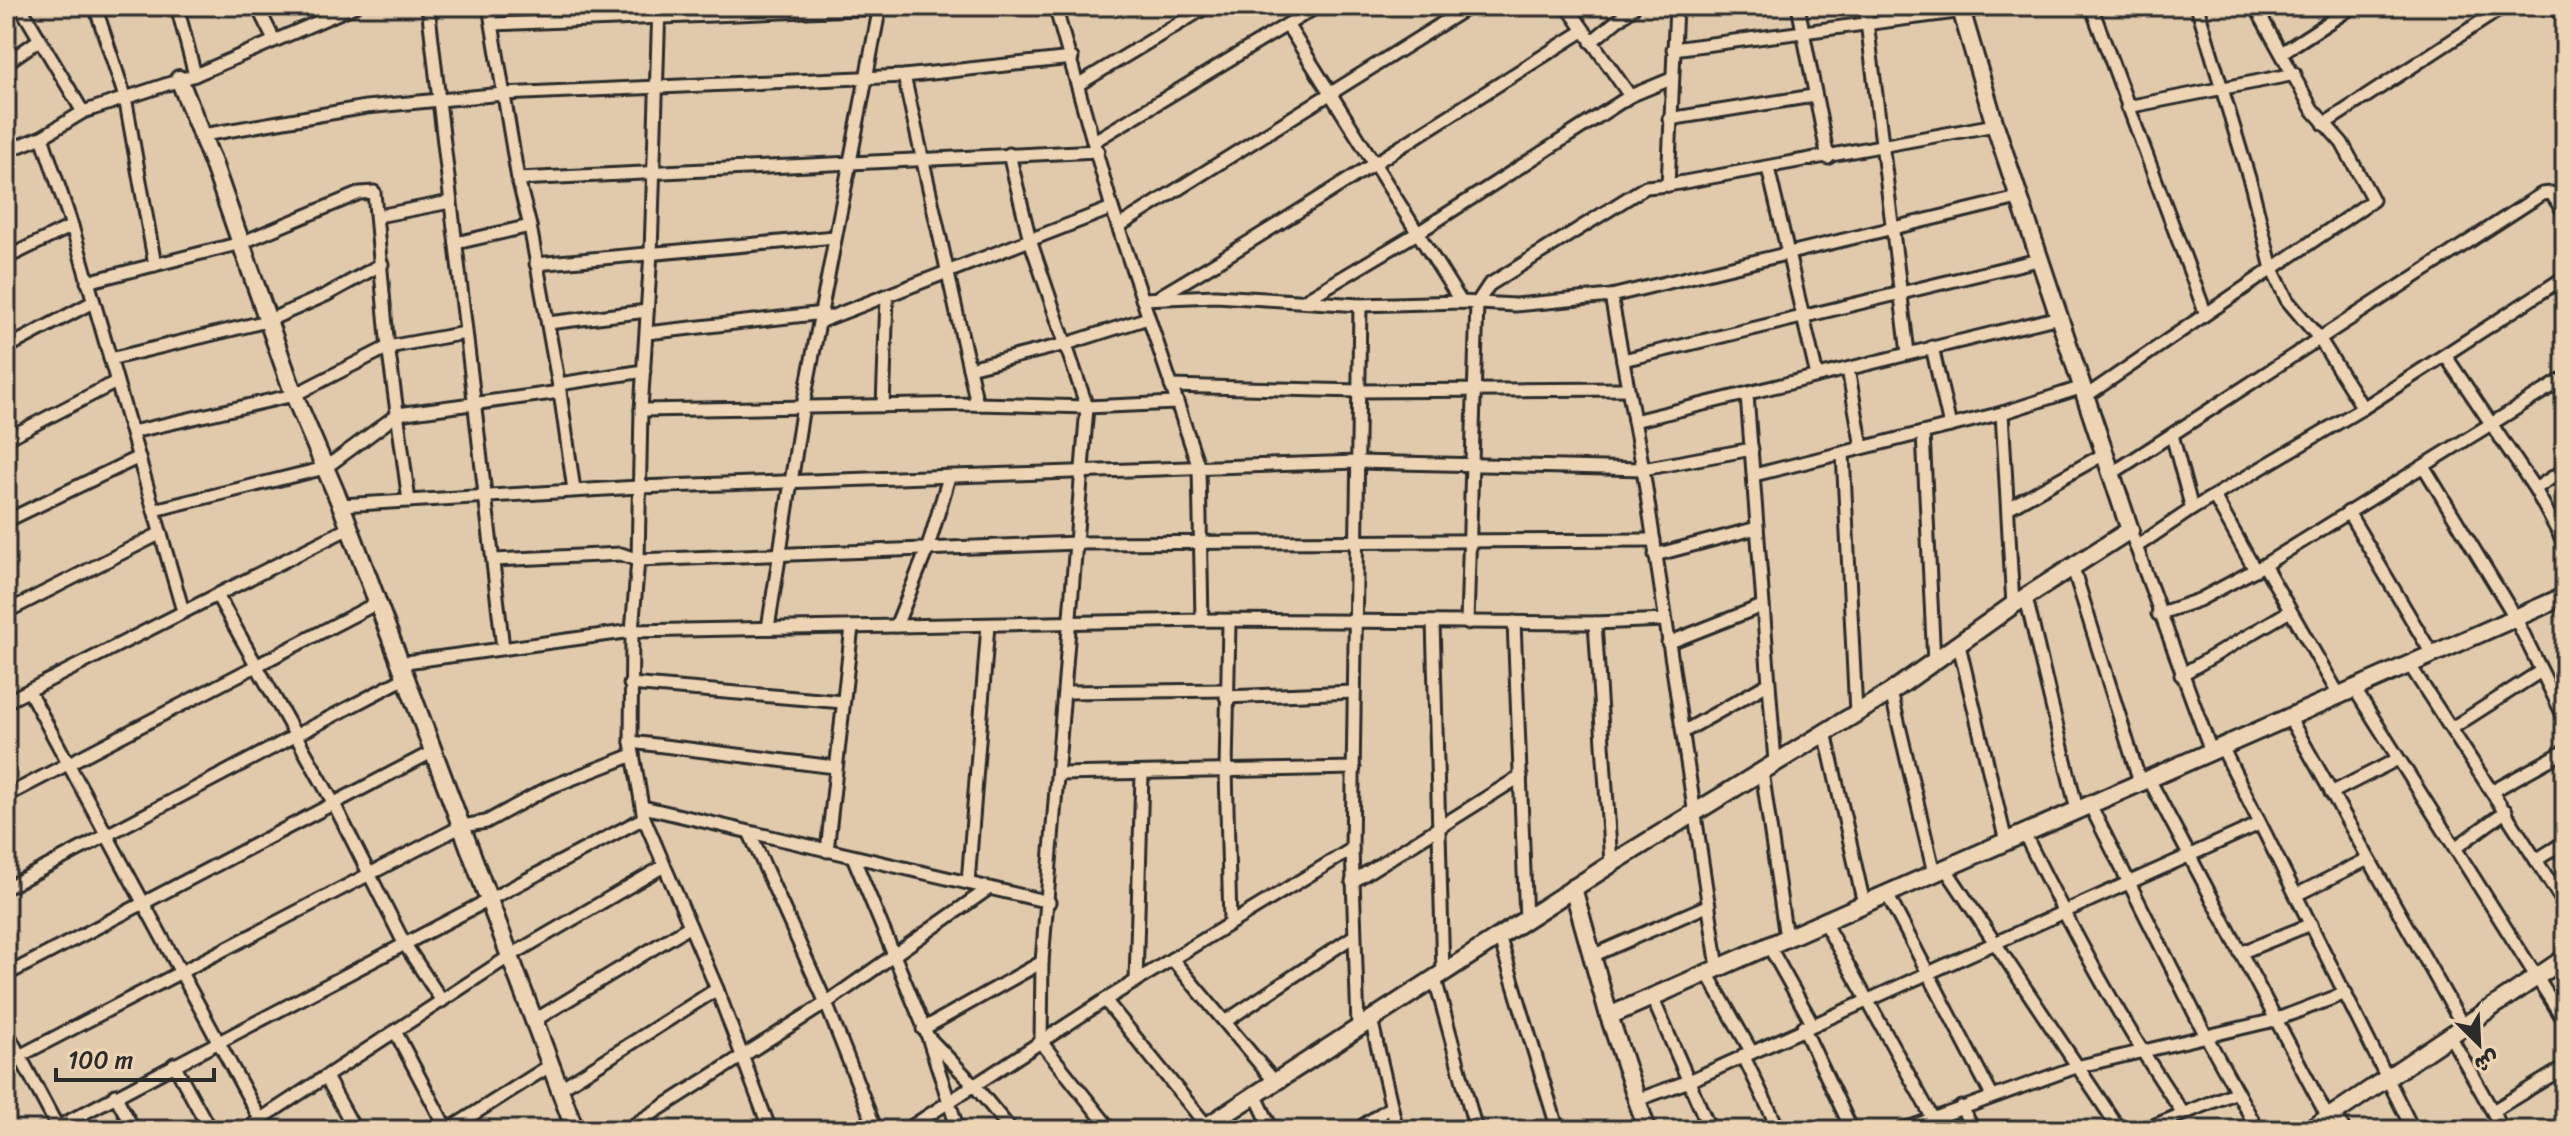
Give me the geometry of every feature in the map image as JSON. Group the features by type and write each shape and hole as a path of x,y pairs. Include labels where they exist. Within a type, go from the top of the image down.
{"street":[{"path":"20,6 83,112"},
{"path":"177,6 187,77 203,135 267,321 294,395 341,505 561,1088 573,1129"},
{"path":"257,6 274,40"},
{"path":"8,146 42,137 83,112 187,77 355,6"},
{"path":"428,6 503,648"},
{"path":"489,6 518,179 530,226 560,388 574,490"},
{"path":"572,6 573,21"},
{"path":"1055,6 1097,146 1112,208 1199,468 1202,620"},
{"path":"1079,84 1208,6"},
{"path":"518,179 925,161 1097,146 1318,6"},
{"path":"1119,226 1470,6"},
{"path":"1567,6 1630,96"},
{"path":"1591,42 1635,6"},
{"path":"1668,185 1676,6"},
{"path":"1798,6 1813,96 1828,158"},
{"path":"1865,6 1890,230 1908,353"},
{"path":"1673,49 2002,6"},
{"path":"2091,6 2205,312"},
{"path":"2197,6 2252,188 2272,269 2287,300 2319,338 2363,408"},
{"path":"1754,475 2084,391 2373,200 2342,143 2324,124 2255,6"},
{"path":"2283,52 2354,6"},
{"path":"2324,124 2505,6"},
{"path":"2555,6 2565,20"},
{"path":"99,7 125,97 155,265"},
{"path":"493,24 573,21 659,10 880,7 803,406 768,628"},
{"path":"659,10 651,252 638,487 638,560 632,631 631,742 643,813 717,989 770,1130"},
{"path":"1961,10 2038,260 2181,675 2311,924 2385,1079 2413,1130"},
{"path":"1288,26 1375,160 1461,302"},
{"path":"1160,297 1264,235 1375,160 1583,31"},
{"path":"6,63 39,40"},
{"path":"203,135 366,107 503,94 904,76 1072,58"},
{"path":"2127,107 2295,74"},
{"path":"904,76 977,404"},
{"path":"1305,300 1419,232 1630,96 1671,79"},
{"path":"1669,119 1813,96"},
{"path":"1467,623 1477,303 1489,285 1646,187 1882,149 1995,125"},
{"path":"42,137 72,226 183,611"},
{"path":"1009,154 1030,240 1087,407 1067,692 1042,962 1041,1042 1111,1130"},
{"path":"1768,168 1817,376"},
{"path":"87,282 241,243 369,190 376,194 388,347 409,501"},
{"path":"2111,474 2542,194 2551,193 2565,214"},
{"path":"1142,299 1305,300 1360,305 1555,303 1611,296 2018,198"},
{"path":"378,216 450,202"},
{"path":"647,333 822,317 887,298 1112,208"},
{"path":"6,258 72,226"},
{"path":"456,243 530,226"},
{"path":"536,264 835,237"},
{"path":"1623,360 2038,260"},
{"path":"110,359 267,321 326,295 382,264"},
{"path":"2136,547 2192,509 2363,408 2565,277"},
{"path":"1611,296 1643,469 1709,905 1712,971 1779,1130"},
{"path":"883,406 887,298"},
{"path":"6,348 93,302"},
{"path":"1360,305 1352,849 1354,936 1364,1023 1397,1130"},
{"path":"548,323 647,311"},
{"path":"1634,421 2059,317"},
{"path":"969,368 1066,344 1148,318"},
{"path":"132,432 294,395 388,347 465,333"},
{"path":"1932,347 1950,426"},
{"path":"2445,355 2535,489 2565,545"},
{"path":"1848,369 1862,447"},
{"path":"154,510 325,468 398,414 477,405 644,371"},
{"path":"2158,614 2199,600 2260,567 2565,378"},
{"path":"6,439 116,382"},
{"path":"1171,386 1358,391 1628,389"},
{"path":"1747,395 1762,606 1769,767 1786,938"},
{"path":"641,410 977,404 1087,407 1176,403"},
{"path":"2002,413 2020,601 2084,808 2258,1130"},
{"path":"1923,433 1934,663"},
{"path":"2172,435 2192,509"},
{"path":"341,505 638,487 1084,474 1358,462 1643,469 1752,449"},
{"path":"1843,453 1856,713"},
{"path":"2010,507 2104,454"},
{"path":"6,521 139,457"},
{"path":"2424,467 2515,617 2565,719"},
{"path":"2535,489 2565,469"},
{"path":"896,626 928,547 949,477"},
{"path":"2214,496 2346,692 2398,759 2565,1022"},
{"path":"2348,512 2432,654"},
{"path":"6,702 349,528"},
{"path":"1655,555 1757,528"},
{"path":"1105,1000 1204,1128 1500,939 1573,888 1891,692 2020,601 2130,530"},
{"path":"6,612 161,533"},
{"path":"495,560 621,554 638,560 1077,543 1654,540"},
{"path":"2073,568 2144,780 2189,857 2275,1020 2332,1116 2344,1130"},
{"path":"217,595 333,802 404,943 442,1001"},
{"path":"1609,1016 2565,596"},
{"path":"6,796 377,603"},
{"path":"1668,643 1762,606"},
{"path":"2181,675 2290,611"},
{"path":"6,888 295,735 402,670 503,648 632,631 1202,620 1229,623 1595,623 1665,620"},
{"path":"1433,622 1439,976 1476,1130"},
{"path":"1514,622 1526,921"},
{"path":"1229,623 1226,770 1230,922"},
{"path":"1595,623 1611,864"},
{"path":"968,883 988,625"},
{"path":"827,851 852,627"},
{"path":"1959,645 2006,842"},
{"path":"2409,664 2565,905"},
{"path":"2452,728 2541,671"},
{"path":"630,684 843,702"},
{"path":"1683,732 1766,685"},
{"path":"29,691 263,1125"},
{"path":"1067,692 1354,692"},
{"path":"1891,692 1940,871 2120,1130"},
{"path":"2289,717 2368,859 2456,1030 2503,1130"},
{"path":"1825,732 1864,904"},
{"path":"631,742 835,767"},
{"path":"2493,791 2565,751"},
{"path":"6,975 432,752"},
{"path":"6,1063 462,826 486,822 548,788 633,755"},
{"path":"2331,793 2398,759"},
{"path":"1060,774 1354,768"},
{"path":"1136,981 1142,774"},
{"path":"1352,882 1521,776"},
{"path":"2455,848 2506,811"},
{"path":"6,1030 56,1129 217,1040 488,900 643,813 1049,902"},
{"path":"1637,1100 1689,1081 1867,997 2064,914 2259,824"},
{"path":"2024,833 2064,914 2140,1052 2183,1113"},
{"path":"750,834 826,1003 876,1130"},
{"path":"2536,860 2565,842"},
{"path":"906,1130 1105,1000 1352,849"},
{"path":"854,859 925,1033 958,1130"},
{"path":"2296,895 2368,859"},
{"path":"244,1130 263,1125 326,1077 510,956 664,866"},
{"path":"1573,888 1609,1016 1647,1130"},
{"path":"626,1130 826,1003 988,889"},
{"path":"1887,894 1992,1096"},
{"path":"1592,956 1709,905"},
{"path":"1824,922 1932,1117"},
{"path":"2240,953 2311,924"},
{"path":"535,1020 690,926"},
{"path":"1226,1021 1354,936"},
{"path":"1500,939 1558,1130"},
{"path":"1769,946 1808,1025 1852,1130"},
{"path":"2310,1130 2565,958"},
{"path":"1172,959 1275,1082"},
{"path":"925,1033 1042,962"},
{"path":"561,1088 717,989"},
{"path":"1902,1130 2076,1067 2275,1020 2346,993"},
{"path":"1652,997 1710,1130"},
{"path":"395,1031 447,1130 551,1065"},
{"path":"925,1033 1011,1130"},
{"path":"174,1064 210,1130"},
{"path":"2493,1111 2565,1067"},
{"path":"326,1077 355,1130"},
{"path":"2143,1130 2237,1092"},
{"path":"1255,1094 1272,1130"},
{"path":"115,1095 134,1130"},
{"path":"1356,1130 1391,1107"},
{"path":"1961,1107 1974,1130"}]}
